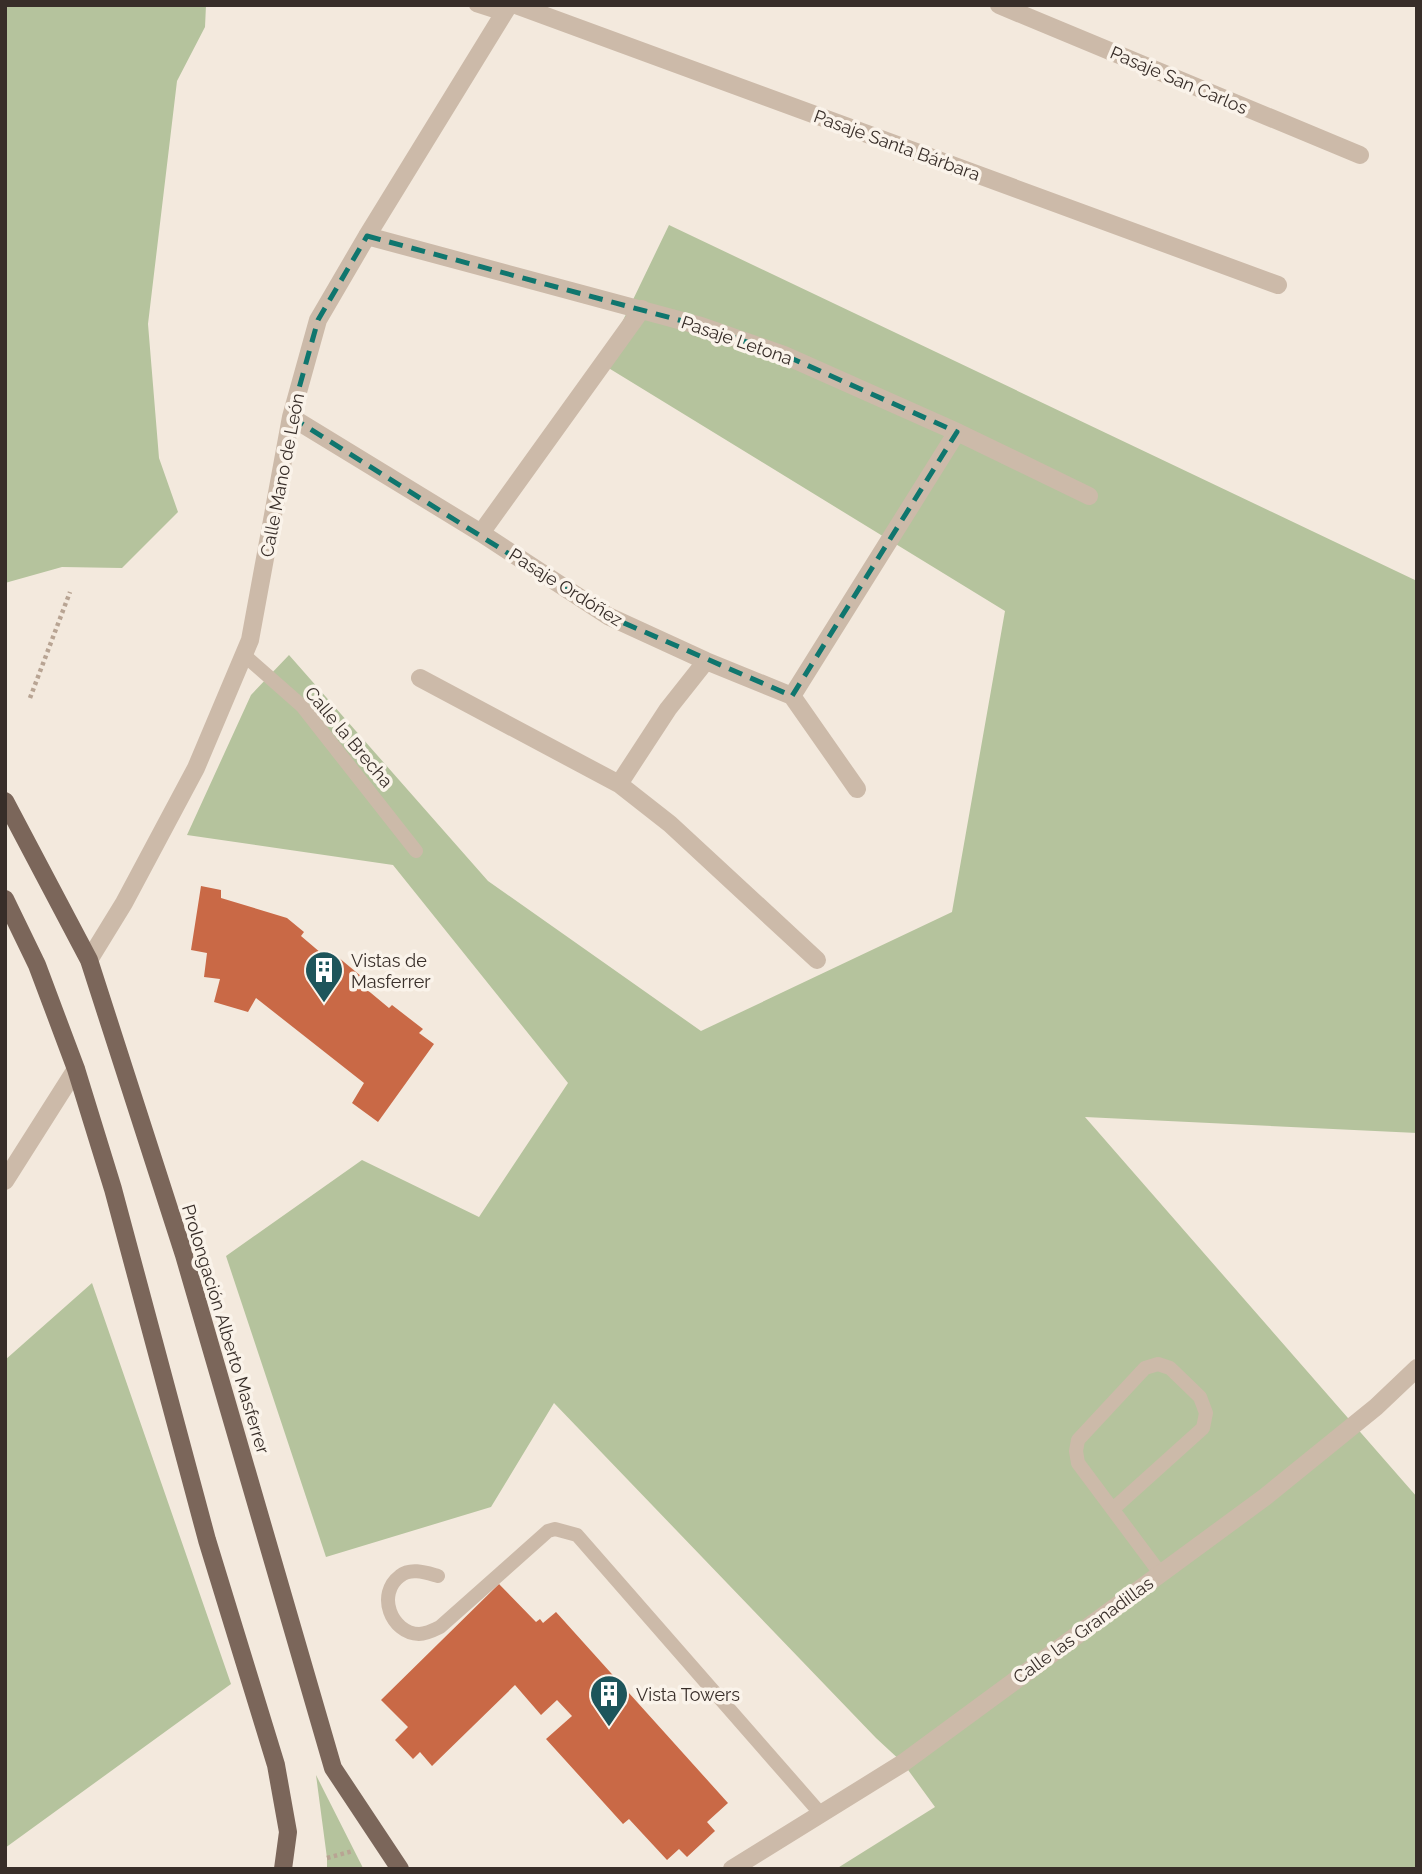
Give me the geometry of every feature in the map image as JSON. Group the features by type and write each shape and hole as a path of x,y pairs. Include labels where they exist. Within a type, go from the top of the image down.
{"main road":[{"name":"Prolongación Alberto Masferrer","path":"5,801 89,960 184,1255 333,1768 400,1869"},
{"path":"5,899 37,965 76,1069 117,1202 207,1540 276,1765 288,1832 284,1869"}],"street":[{"name":"Pasaje San Carlos","path":"999,5 1360,155"},
{"name":"Calle Mano de León","path":"89,960 124,903 196,768 250,640 291,417 317,320 509,8"},
{"name":"Pasaje Santa Bárbara","path":"509,8 1278,285"},
{"name":"Pasaje Letona","path":"367,236 642,309 784,355 957,432 1088,496"},
{"path":"481,533 642,309"},
{"name":"Pasaje Ordóñez","path":"291,417 481,533 608,616 706,661 792,696"},
{"path":"857,789 792,696 957,432"},
{"path":"619,784 668,709 706,661"},
{"path":"419,678 619,784 670,824 817,960"},
{"path":"5,1181 76,1069"},
{"name":"Calle las Granadillas","path":"732,1869 903,1763 1265,1497 1376,1407 1417,1367"}],"lane":[{"path":"476,5 509,8"},
{"name":"Calle la Brecha","path":"244,655 302,706 416,851"},
{"path":"1113,1508 1203,1428 1206,1413 1200,1397 1170,1368 1158,1364 1145,1368 1078,1440 1076,1451 1078,1462 1160,1573"},
{"path":"438,1576 420,1571 410,1572 400,1576 394,1584 388,1606 393,1620 404,1631 422,1634 440,1627 548,1531 555,1529 577,1535 821,1814"}],"path":[{"path":"30,698 70,592"},
{"path":"327,1858 353,1851"}],"highlighted area":[{"path":"367,236 701,326 784,355 957,432 792,696 608,616 291,417 318,320"}],"green space":[{"path":"5,5 206,5 205,27 177,81 148,324 159,458 178,512 122,568 62,567 5,583"},
{"path":"669,225 1417,581 1417,1133 1085,1117 1417,1497 1417,1869 836,1869 935,1807 903,1763 554,1403 491,1507 326,1557 226,1256 362,1160 479,1217 568,1083 393,865 187,835 251,695 289,655 488,881 701,1031 952,912 1005,611 602,364"},
{"path":"92,1283 231,1684 5,1848 5,1360"},
{"path":"316,1775 363,1868 327,1869"}],"building":[{"name":"Vistas de Masferrer","path":"201,886 221,890 221,898 287,918 304,932 301,936 328,959 332,952 362,977 359,983 389,1008 392,1005 423,1029 419,1033 434,1044 378,1122 352,1103 364,1083 256,998 248,1012 214,1002 220,979 204,977 207,953 191,950"},
{"path":"499,1584 536,1622 540,1619 543,1623 556,1612 728,1803 707,1822 715,1831 687,1857 679,1849 667,1860 629,1819 623,1824 546,1739 572,1716 557,1700 541,1715 515,1685 432,1766 420,1752 413,1759 395,1740 408,1727 381,1700"}],"place":[{"name":"Vistas de Masferrer","path":"324,1004"},
{"name":"Vista Towers","path":"609,1728"}]}
